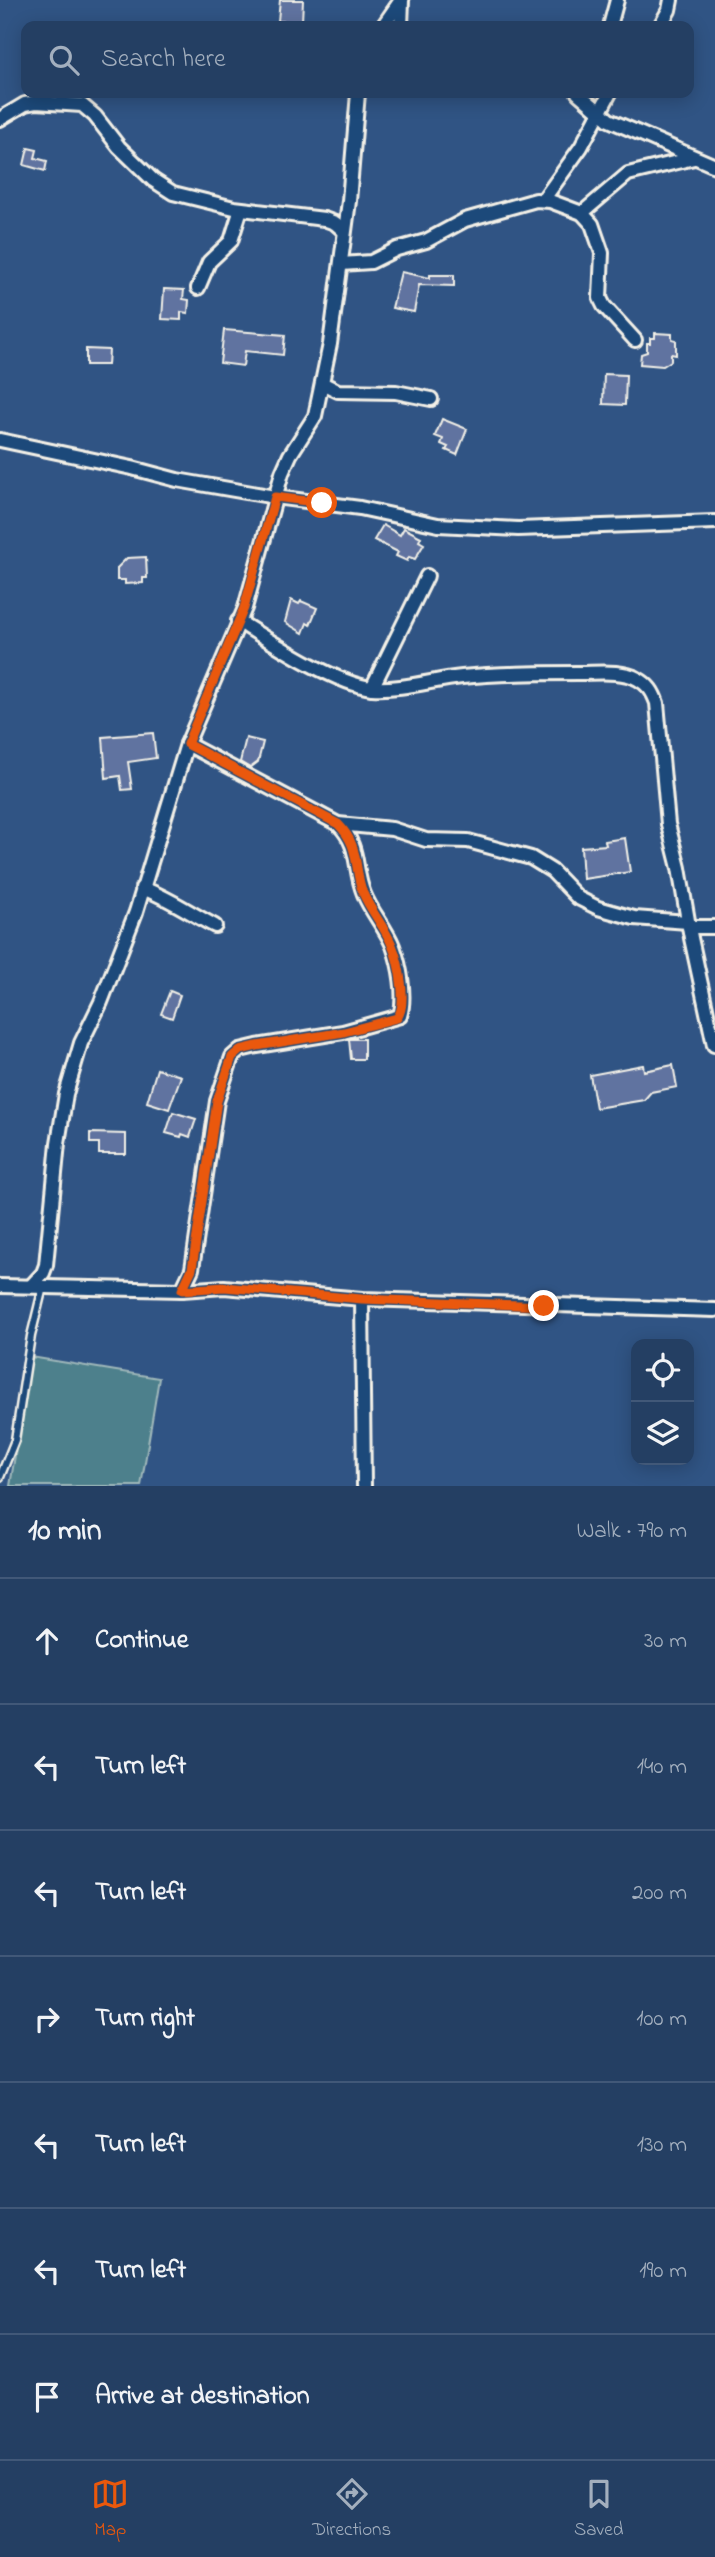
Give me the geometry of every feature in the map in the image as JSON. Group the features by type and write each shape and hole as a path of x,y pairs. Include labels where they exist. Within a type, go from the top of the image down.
{"street":[{"path":"386,21 401,0"},
{"path":"401,0 401,21"},
{"path":"611,21 617,0"},
{"path":"663,21 671,0"},
{"path":"37,1287 49,1251 58,1143 66,1094 81,1043 101,1002 136,912 187,744 244,608 275,497 290,455 315,416 323,383 341,264 358,98"},
{"path":"0,119 24,104 36,102 82,106 95,116 118,147 163,188 198,200 241,209 324,219 335,223 344,231"},
{"path":"594,103 609,120 715,166"},
{"path":"543,200 581,147 594,103"},
{"path":"582,213 628,174 694,158"},
{"path":"341,264 371,262 397,249 426,241 465,220 543,200 582,213 592,224 602,253 600,298 635,341"},
{"path":"198,288 209,262 231,241 241,209"},
{"path":"323,383 338,391 397,392 431,399"},
{"path":"0,440 177,480 360,508 438,525 519,529 715,522"},
{"path":"372,688 427,576"},
{"path":"238,621 312,664 352,684 372,688 463,677 526,673 628,675 652,688 657,703 668,824 714,1045"},
{"path":"182,1290 192,1269 217,1101 232,1057 240,1050 344,1032 397,1018 400,1016 401,982 393,946 363,892 355,848 347,834 338,824 187,744"},
{"path":"338,824 392,829 426,840 468,841 531,858 552,871 578,898 598,908 634,918 715,927"},
{"path":"142,888 168,898 215,926"},
{"path":"0,1286 182,1290 224,1287 362,1299 715,1310"},
{"path":"362,1299 364,1486"}],"lane":[{"path":"0,1477 15,1440 37,1287"}],"green space":[{"path":"31,1357 159,1378 141,1486 10,1486"}],"building":[{"path":"280,0 303,0 302,21 278,21"},
{"path":"28,148 37,150 35,158 47,161 45,171 24,165"},
{"path":"401,272 430,278 430,275 454,275 454,286 419,285 414,312 392,308"},
{"path":"164,289 184,290 183,299 189,300 188,313 181,312 181,320 162,319"},
{"path":"224,330 285,335 283,355 245,351 243,366 220,363"},
{"path":"655,333 672,334 672,339 676,340 676,355 671,354 671,361 663,366 640,364 641,354 647,352 647,343 650,343 650,338 655,338"},
{"path":"86,349 109,350 108,365 86,365"},
{"path":"604,374 626,375 625,405 603,404"},
{"path":"442,419 467,429 457,455 446,450 448,447 441,444 443,439 435,436"},
{"path":"383,525 400,535 404,528 421,537 419,541 424,544 415,559 409,557 407,561 396,556 398,552 374,540"},
{"path":"146,557 147,578 143,578 143,583 125,584 125,580 117,580 117,568 127,558"},
{"path":"291,600 317,608 310,625 307,623 303,633 285,622"},
{"path":"153,733 156,758 128,762 132,789 122,790 120,776 106,778 103,737"},
{"path":"246,738 263,742 258,762 250,768 240,762"},
{"path":"625,838 630,872 583,879 581,847 606,845 605,841"},
{"path":"170,991 180,995 172,1018 161,1014"},
{"path":"349,1039 364,1039 364,1059 351,1059"},
{"path":"643,1065 644,1071 673,1065 677,1087 651,1092 644,1100 596,1108 590,1075"},
{"path":"157,1069 181,1076 169,1109 147,1102"},
{"path":"173,1112 196,1119 190,1137 166,1133"},
{"path":"90,1133 126,1134 126,1154 99,1154 99,1143 90,1143"}],"route":[{"path":"322,503 275,497 244,608 187,744 338,824 347,834 355,848 363,892 393,946 401,982 402,1010 397,1018 344,1032 240,1050 232,1057 217,1101 192,1253 192,1269 182,1290 224,1287 362,1299 544,1306"}]}
